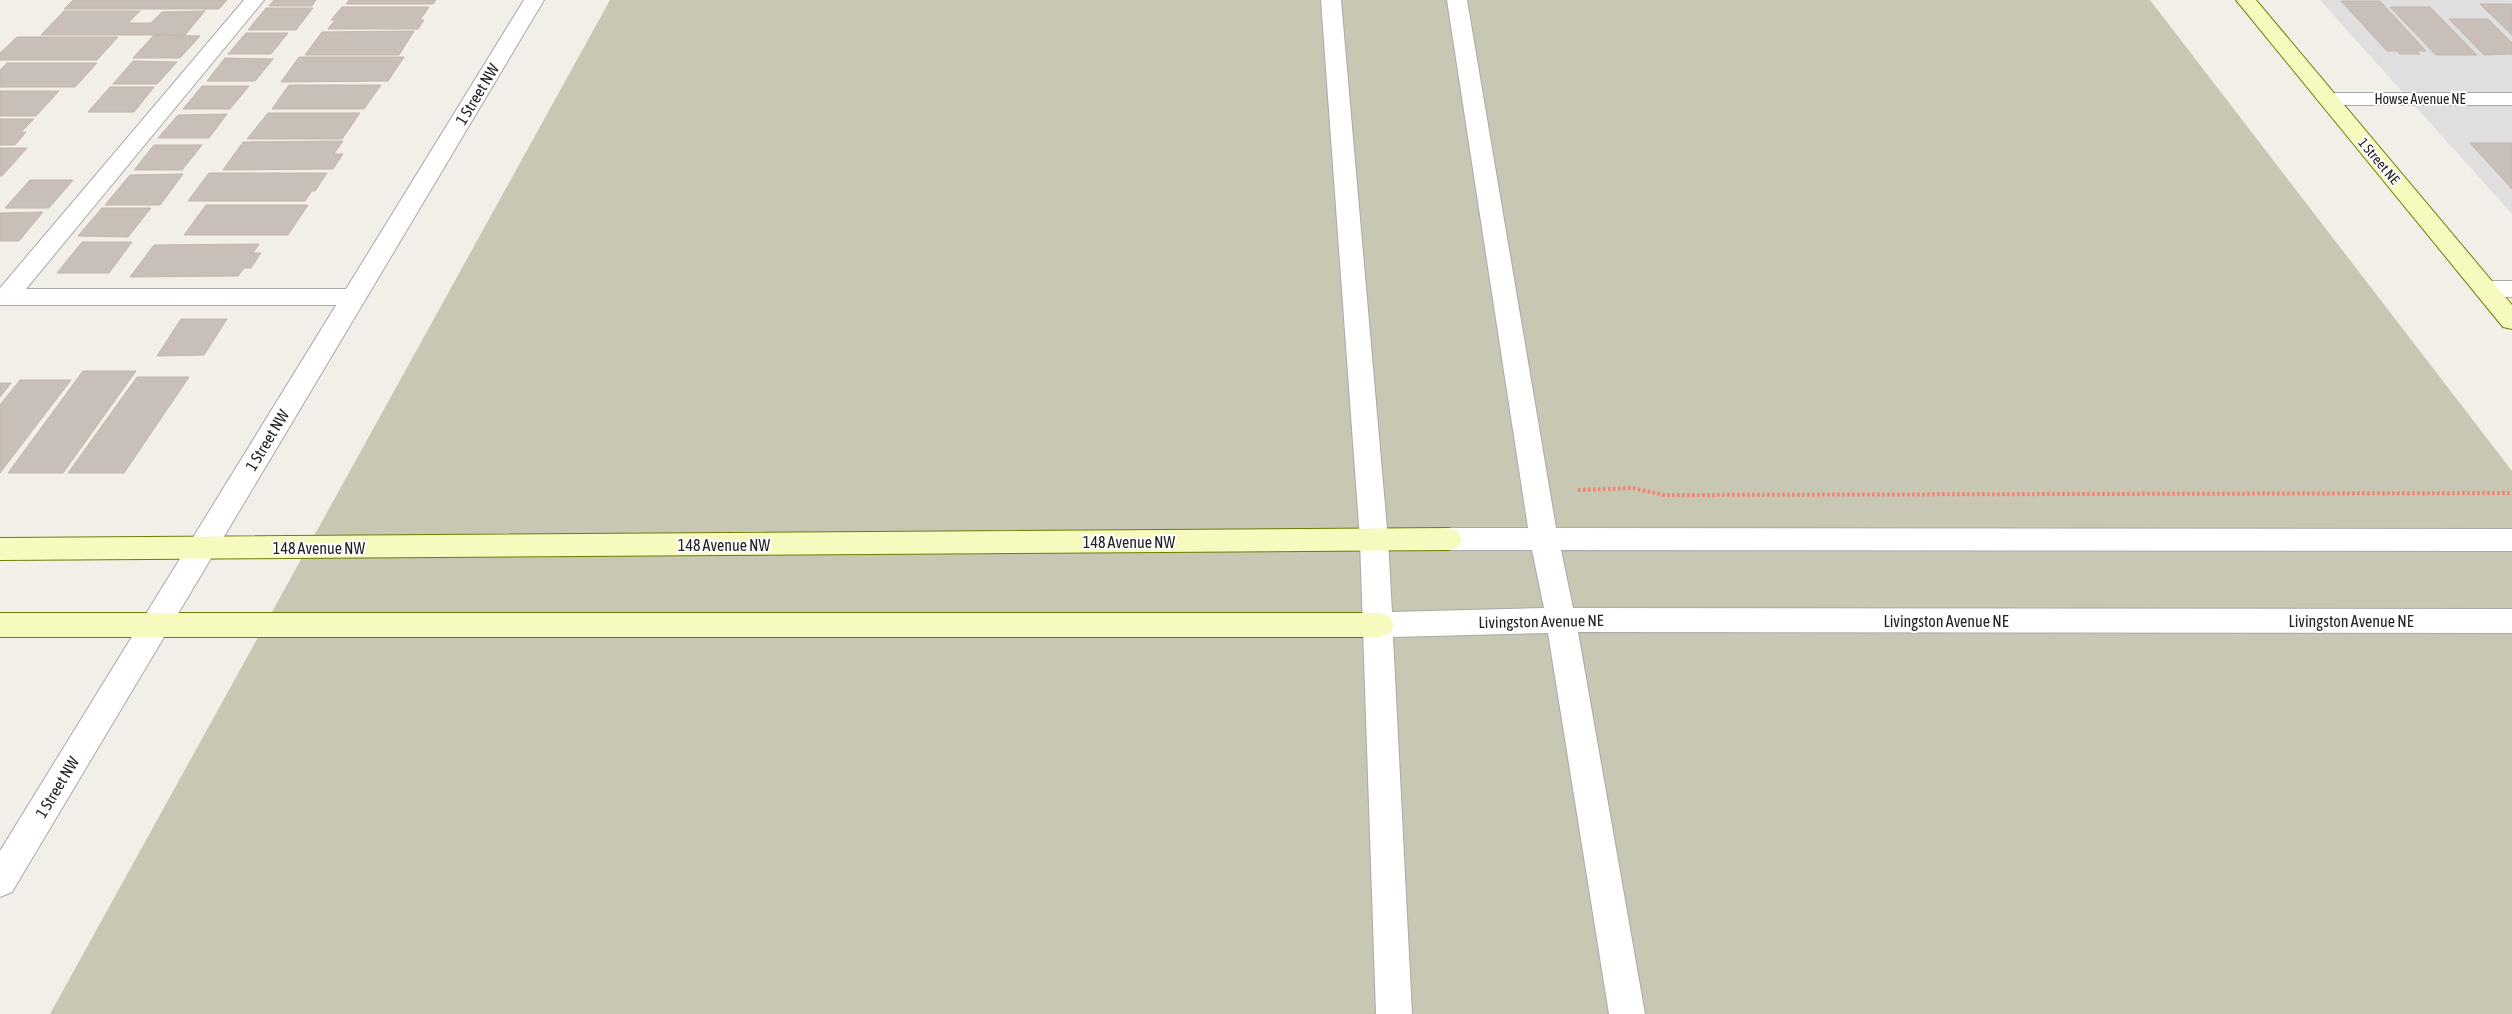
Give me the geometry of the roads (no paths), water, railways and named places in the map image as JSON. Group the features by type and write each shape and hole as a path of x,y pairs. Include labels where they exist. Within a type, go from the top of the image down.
{"street":[{"path":"2,298 254,0"},
{"name":"1 Street NW","path":"0,880 534,0"},
{"path":"1331,0 1374,540 1394,1014"},
{"path":"1457,0 1536,491 1561,620 1627,1014"},
{"name":"1 Street NE","path":"2246,0 2512,321"},
{"name":"Howse Avenue NE","path":"2328,99 2512,98"},
{"path":"2485,289 2512,289"},
{"path":"2,298 354,297"},
{"path":"1544,538 2512,540"},
{"name":"148 Avenue NW","path":"0,549 1544,538"},
{"name":"Livingston Avenue NE","path":"1379,625 1561,620 2512,621"},
{"path":"0,625 1379,625"}]}
